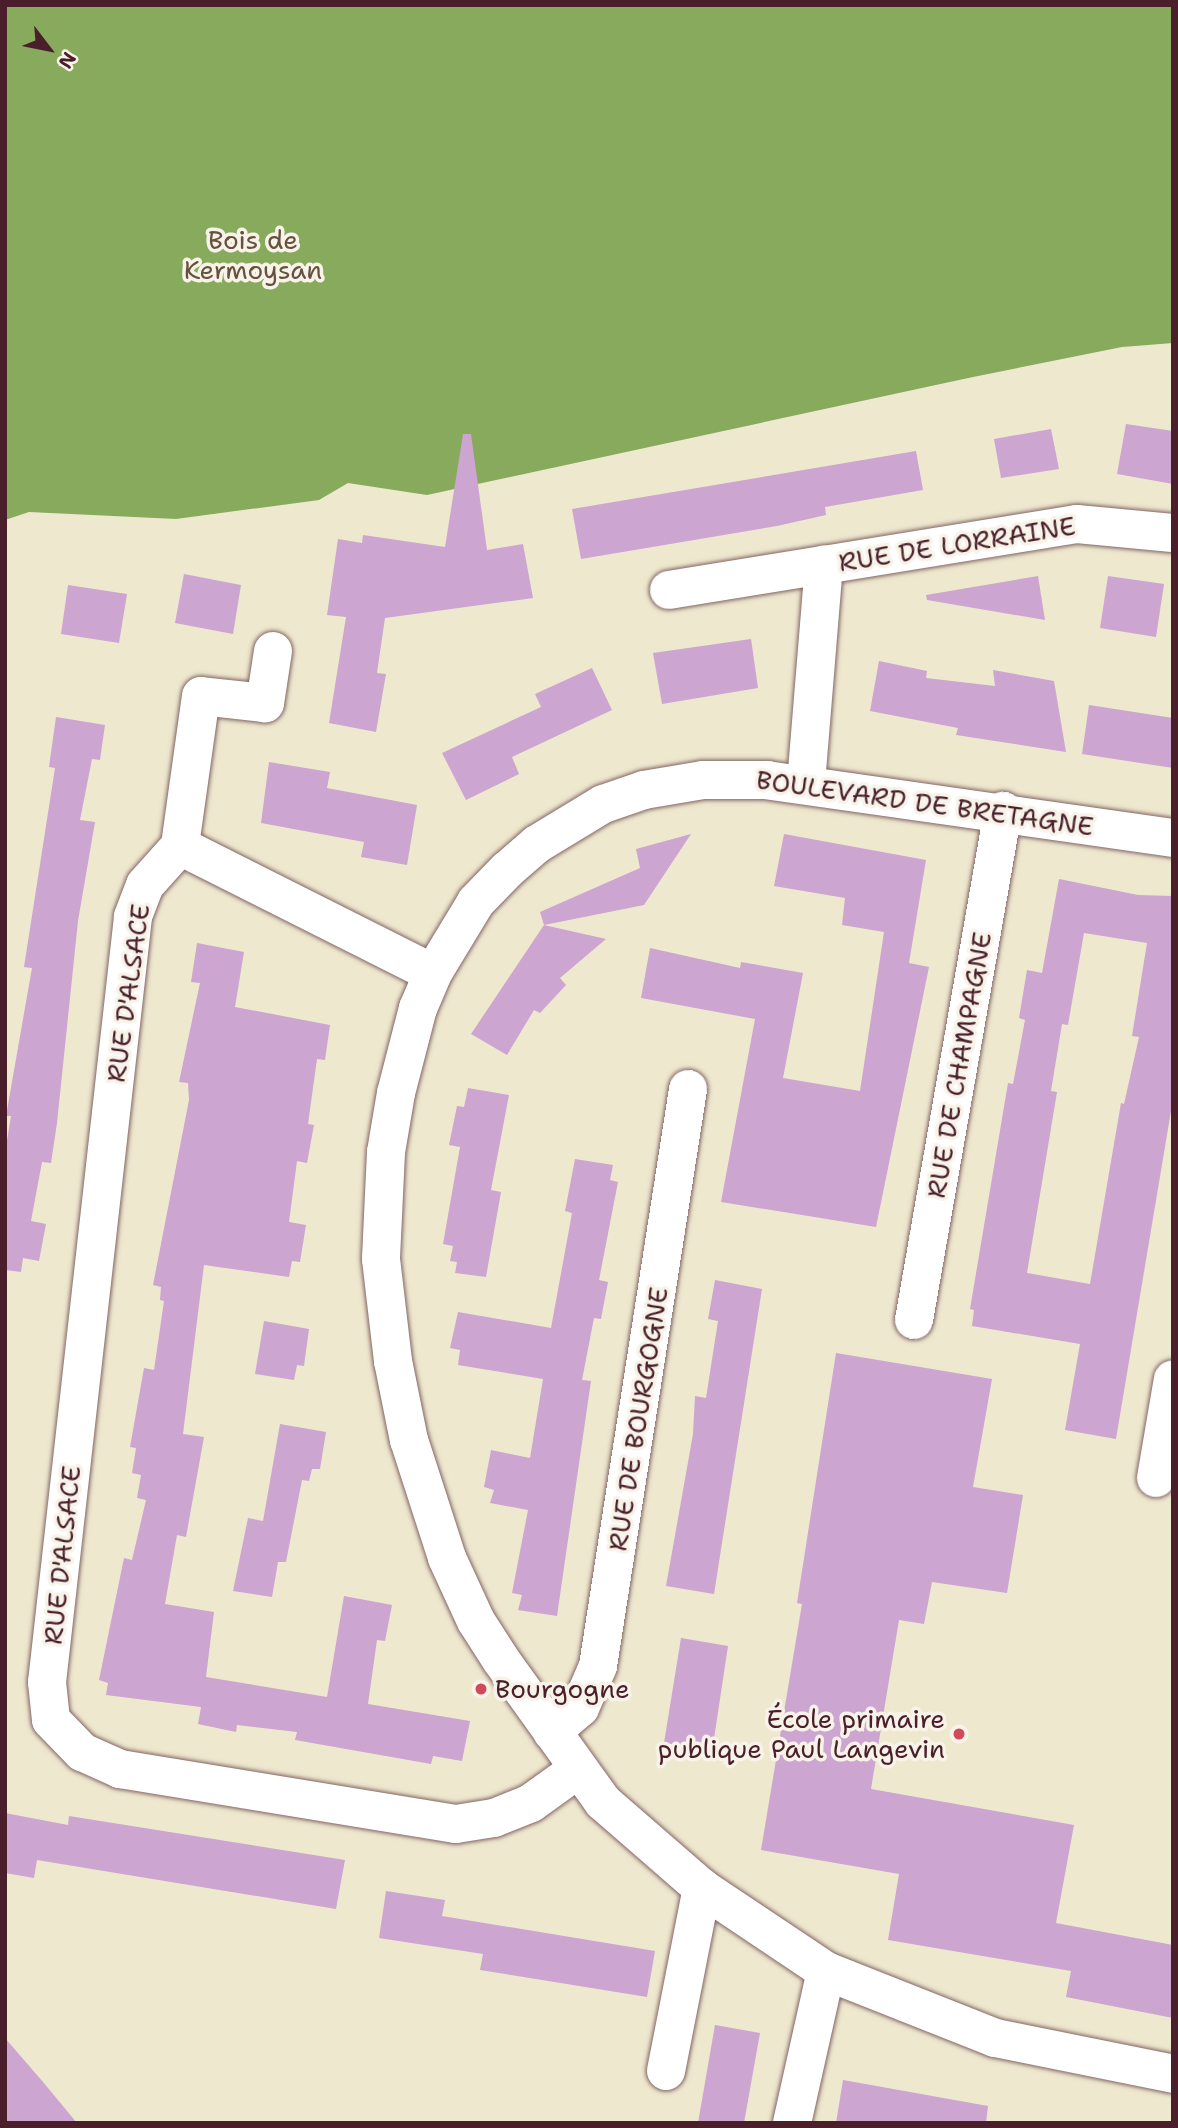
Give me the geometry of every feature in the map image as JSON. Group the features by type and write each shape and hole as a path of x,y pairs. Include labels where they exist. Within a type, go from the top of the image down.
{"street":[{"name":"RUE DE LORRAINE","path":"668,590 1077,524 1173,533"},
{"name":"RUE DE LORRAINE","path":"806,783 824,565"},
{"path":"273,652 265,703 201,696 180,846 433,973"},
{"name":"BOULEVARD DE BRETAGNE","path":"1173,838 806,783 704,780 644,790 603,804 537,844 507,870 476,902 433,973 405,1052 386,1152 381,1259 393,1361 419,1478 458,1584 476,1621 577,1770 627,1826 702,1888 826,1971 995,2038 1173,2074"},
{"name":"RUE DE CHAMPAGNE","path":"914,1320 1003,811"},
{"name":"RUE D'ALSACE","path":"180,846 145,886 133,917 47,1682 51,1720 82,1752 120,1769 456,1824 494,1818 531,1803 577,1770"},
{"name":"RUE DE BOURGOGNE","path":"552,1732 580,1709 598,1666 688,1089"},
{"path":"1156,1478 1173,1379"},
{"path":"666,2071 702,1888"},
{"path":"792,2123 826,1971"}],"green space":[{"name":"Bois de Kermoysan","path":"5,5 1173,5 1173,343 1122,347 973,377 427,495 348,483 319,500 176,519 29,512 5,520"}],"building":[{"path":"1126,424 1173,431 1173,484 1117,474"},
{"path":"1051,429 1059,469 1001,478 994,439"},
{"path":"463,434 471,434 487,550 523,544 533,598 385,618 377,673 386,674 376,732 329,723 346,617 327,615 338,539 362,543 363,535 445,547"},
{"path":"916,451 923,490 825,507 826,515 777,526 581,559 572,509"},
{"path":"184,574 241,585 233,634 175,623"},
{"path":"1038,576 1045,620 927,600 926,595"},
{"path":"1108,576 1164,584 1156,637 1100,628"},
{"path":"68,585 127,594 119,643 61,634"},
{"path":"751,639 758,688 662,704 653,653"},
{"path":"879,661 927,671 926,678 995,686 993,670 1054,681 1066,752 956,735 958,728 870,711"},
{"path":"592,668 612,710 512,757 519,774 466,800 442,753 541,707 535,694"},
{"path":"1089,705 1173,718 1173,768 1082,754"},
{"path":"56,717 105,725 100,760 92,759 80,820 95,822 78,921 57,1123 51,1163 42,1162 31,1221 46,1224 39,1261 23,1258 21,1272 5,1270 5,1153 11,1116 6,1116 32,968 24,967 55,768 49,767"},
{"path":"269,762 330,772 327,788 417,805 407,865 361,857 364,842 261,823"},
{"path":"691,834 644,905 544,925 540,912 640,868 636,849"},
{"path":"784,834 926,860 909,963 929,967 876,1227 721,1202 755,1019 641,998 650,948 740,968 741,962 803,973 783,1078 860,1091 884,932 842,925 845,898 774,886"},
{"path":"1059,879 1138,895 1173,896 1173,1099 1116,1439 1065,1430 1080,1344 972,1326 974,1310 970,1309 1008,1083 1013,1084 1025,1020 1019,1018 1027,970 1042,973","holes":["1084,933 1147,943 1132,1036 1139,1037 1124,1104 1121,1103 1090,1284 1027,1273 1057,1092 1051,1091 1062,1024 1068,1025"]},
{"path":"544,925 606,939 560,978 566,985 540,1013 534,1010 507,1055 471,1034"},
{"path":"197,943 244,952 235,1007 330,1025 325,1060 317,1059 308,1124 314,1125 307,1163 297,1161 289,1222 306,1225 300,1262 292,1261 289,1277 204,1265 183,1434 204,1437 186,1537 177,1535 165,1604 214,1612 206,1677 327,1697 344,1596 392,1605 385,1641 377,1640 368,1704 470,1721 462,1761 433,1756 431,1764 295,1740 297,1732 237,1725 236,1732 198,1724 201,1707 106,1695 108,1683 99,1680 124,1558 132,1560 146,1500 137,1498 141,1475 132,1473 136,1448 130,1447 144,1368 154,1370 164,1301 160,1300 161,1287 153,1285 189,1100 188,1083 179,1082 200,983 191,982"},
{"path":"468,1088 509,1095 491,1190 501,1192 486,1277 455,1273 457,1262 450,1261 453,1246 443,1244 460,1147 449,1145 457,1106 464,1107"},
{"path":"575,1159 613,1165 610,1180 618,1182 599,1280 608,1282 601,1319 594,1318 582,1380 591,1381 557,1616 518,1610 522,1595 512,1593 528,1510 490,1503 494,1490 484,1487 491,1450 530,1458 543,1379 458,1365 460,1350 450,1348 458,1312 551,1328 572,1213 565,1211"},
{"path":"715,1280 762,1289 714,1594 666,1586 693,1434 695,1396 706,1398 718,1321 708,1319"},
{"path":"264,1321 309,1329 304,1366 297,1365 294,1380 255,1374"},
{"path":"836,1353 992,1379 973,1487 1023,1495 1007,1593 932,1582 924,1624 899,1620 871,1789 1074,1825 1056,1923 1173,1945 1173,2018 1066,1997 1071,1971 888,1940 899,1874 761,1850 802,1604 797,1603"},
{"path":"280,1424 326,1432 320,1469 312,1469 309,1481 302,1480 286,1562 278,1562 272,1597 233,1591 248,1518 263,1521"},
{"path":"681,1638 728,1646 712,1752 664,1743"},
{"path":"5,1813 68,1825 69,1816 345,1860 336,1909 37,1860 34,1878 5,1873"},
{"path":"386,1891 445,1900 442,1916 655,1951 647,1997 480,1970 483,1954 379,1938"},
{"path":"715,2025 760,2033 744,2123 698,2123"},
{"path":"5,2038 43,2082 77,2123 5,2123"},
{"path":"843,2080 988,2106 986,2123 836,2123"}],"place":[{"name":"Bourgogne","path":"481,1689"},
{"name":"École primaire publique Paul Langevin","path":"959,1734"}]}
